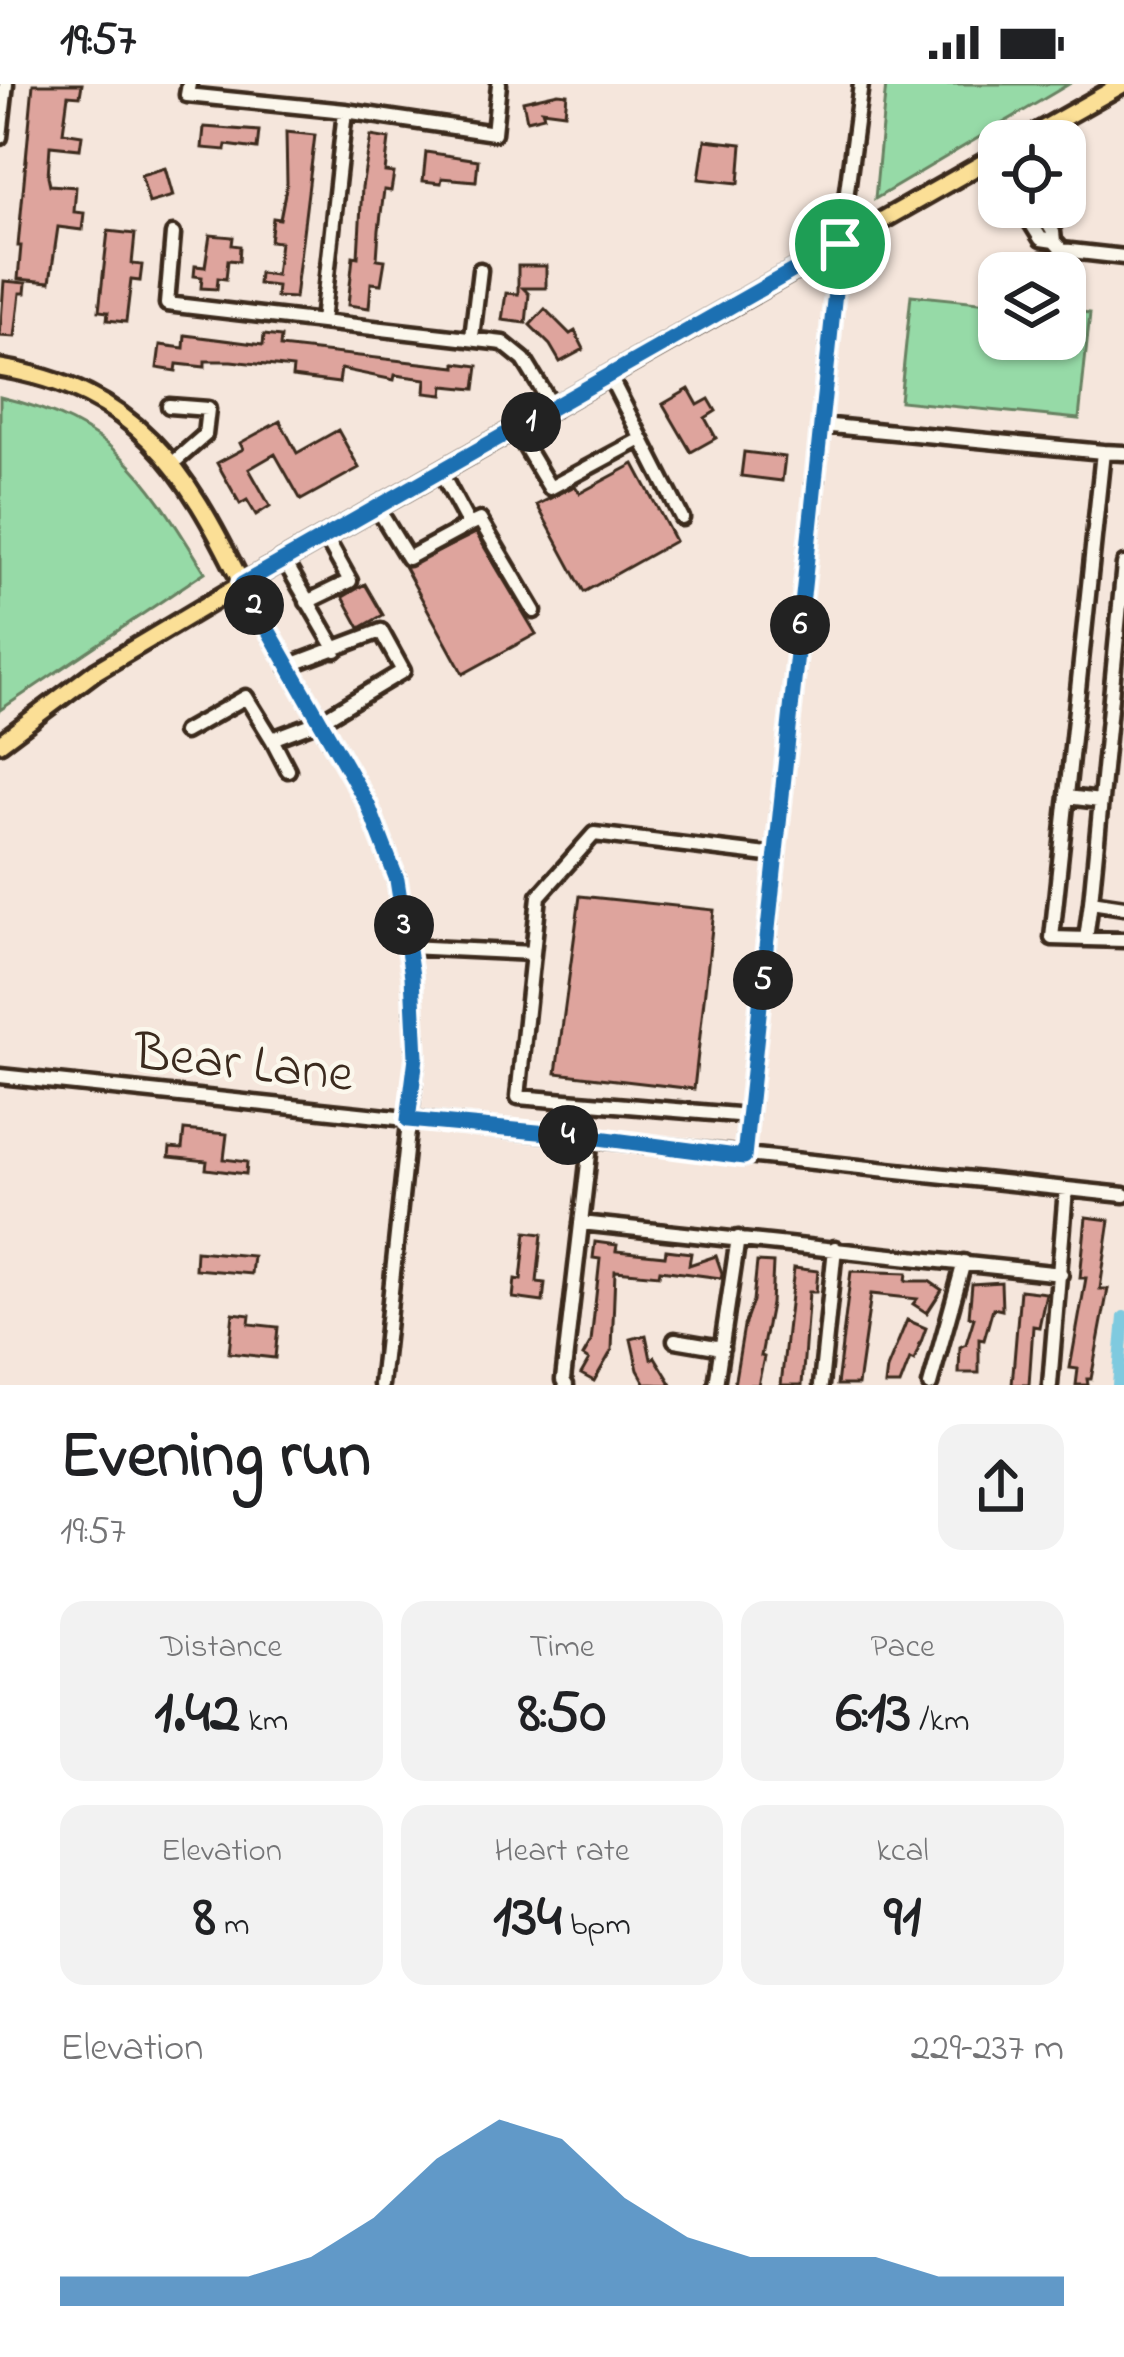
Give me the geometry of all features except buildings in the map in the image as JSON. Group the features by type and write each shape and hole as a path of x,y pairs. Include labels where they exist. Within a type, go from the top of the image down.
{"main road":[{"path":"1059,120 1123,84"},
{"path":"0,743 96,671 242,584 978,167"},
{"path":"0,368 81,392 124,417 173,463 203,505 242,584"}],"street":[{"path":"0,137 6,84"},
{"path":"188,89 494,134 499,84"},
{"path":"744,1157 861,84"},
{"path":"322,322 345,111"},
{"path":"1045,228 1062,250 1124,257"},
{"path":"173,234 167,304 472,338 516,350 554,410"},
{"path":"472,338 480,271"},
{"path":"610,377 682,518"},
{"path":"169,406 208,409 206,436 173,463"},
{"path":"821,424 1124,453"},
{"path":"516,431 550,488 641,439"},
{"path":"1103,452 1052,938 1124,940"},
{"path":"441,473 469,525"},
{"path":"378,509 408,558 480,520 534,611"},
{"path":"308,602 350,580 326,538"},
{"path":"284,560 336,650"},
{"path":"1086,939 1124,564"},
{"path":"242,584 368,805 397,880 416,1057 381,1385"},
{"path":"272,739 320,721 403,671 381,631 288,666"},
{"path":"1085,636 1116,640"},
{"path":"184,732 246,698 288,770"},
{"path":"1067,797 1100,801"},
{"path":"749,1116 518,1097 539,896 593,834 776,856"},
{"path":"1091,902 1124,908"},
{"path":"407,947 533,953"},
{"name":"Bear Lane","path":"0,1076 1124,1195"},
{"path":"566,1385 591,1137"},
{"path":"1050,1385 1066,1189"},
{"path":"581,1223 1061,1274"},
{"path":"716,1385 738,1238"},
{"path":"821,1385 835,1248"},
{"path":"930,1385 964,1262"},
{"path":"676,1340 722,1348"}],"green space":[{"path":"886,84 1069,84 1008,120 978,120 978,138 875,199"},
{"path":"911,295 978,302 978,360 1085,360 1079,419 900,401"},
{"path":"0,397 73,422 124,459 164,508 205,572 0,710"}],"waterway":[{"path":"1118,1385 1124,1317"}],"route":[{"path":"840,244 744,1157 408,1120 416,1057 412,976 397,880 368,805 242,584 840,244"}]}
